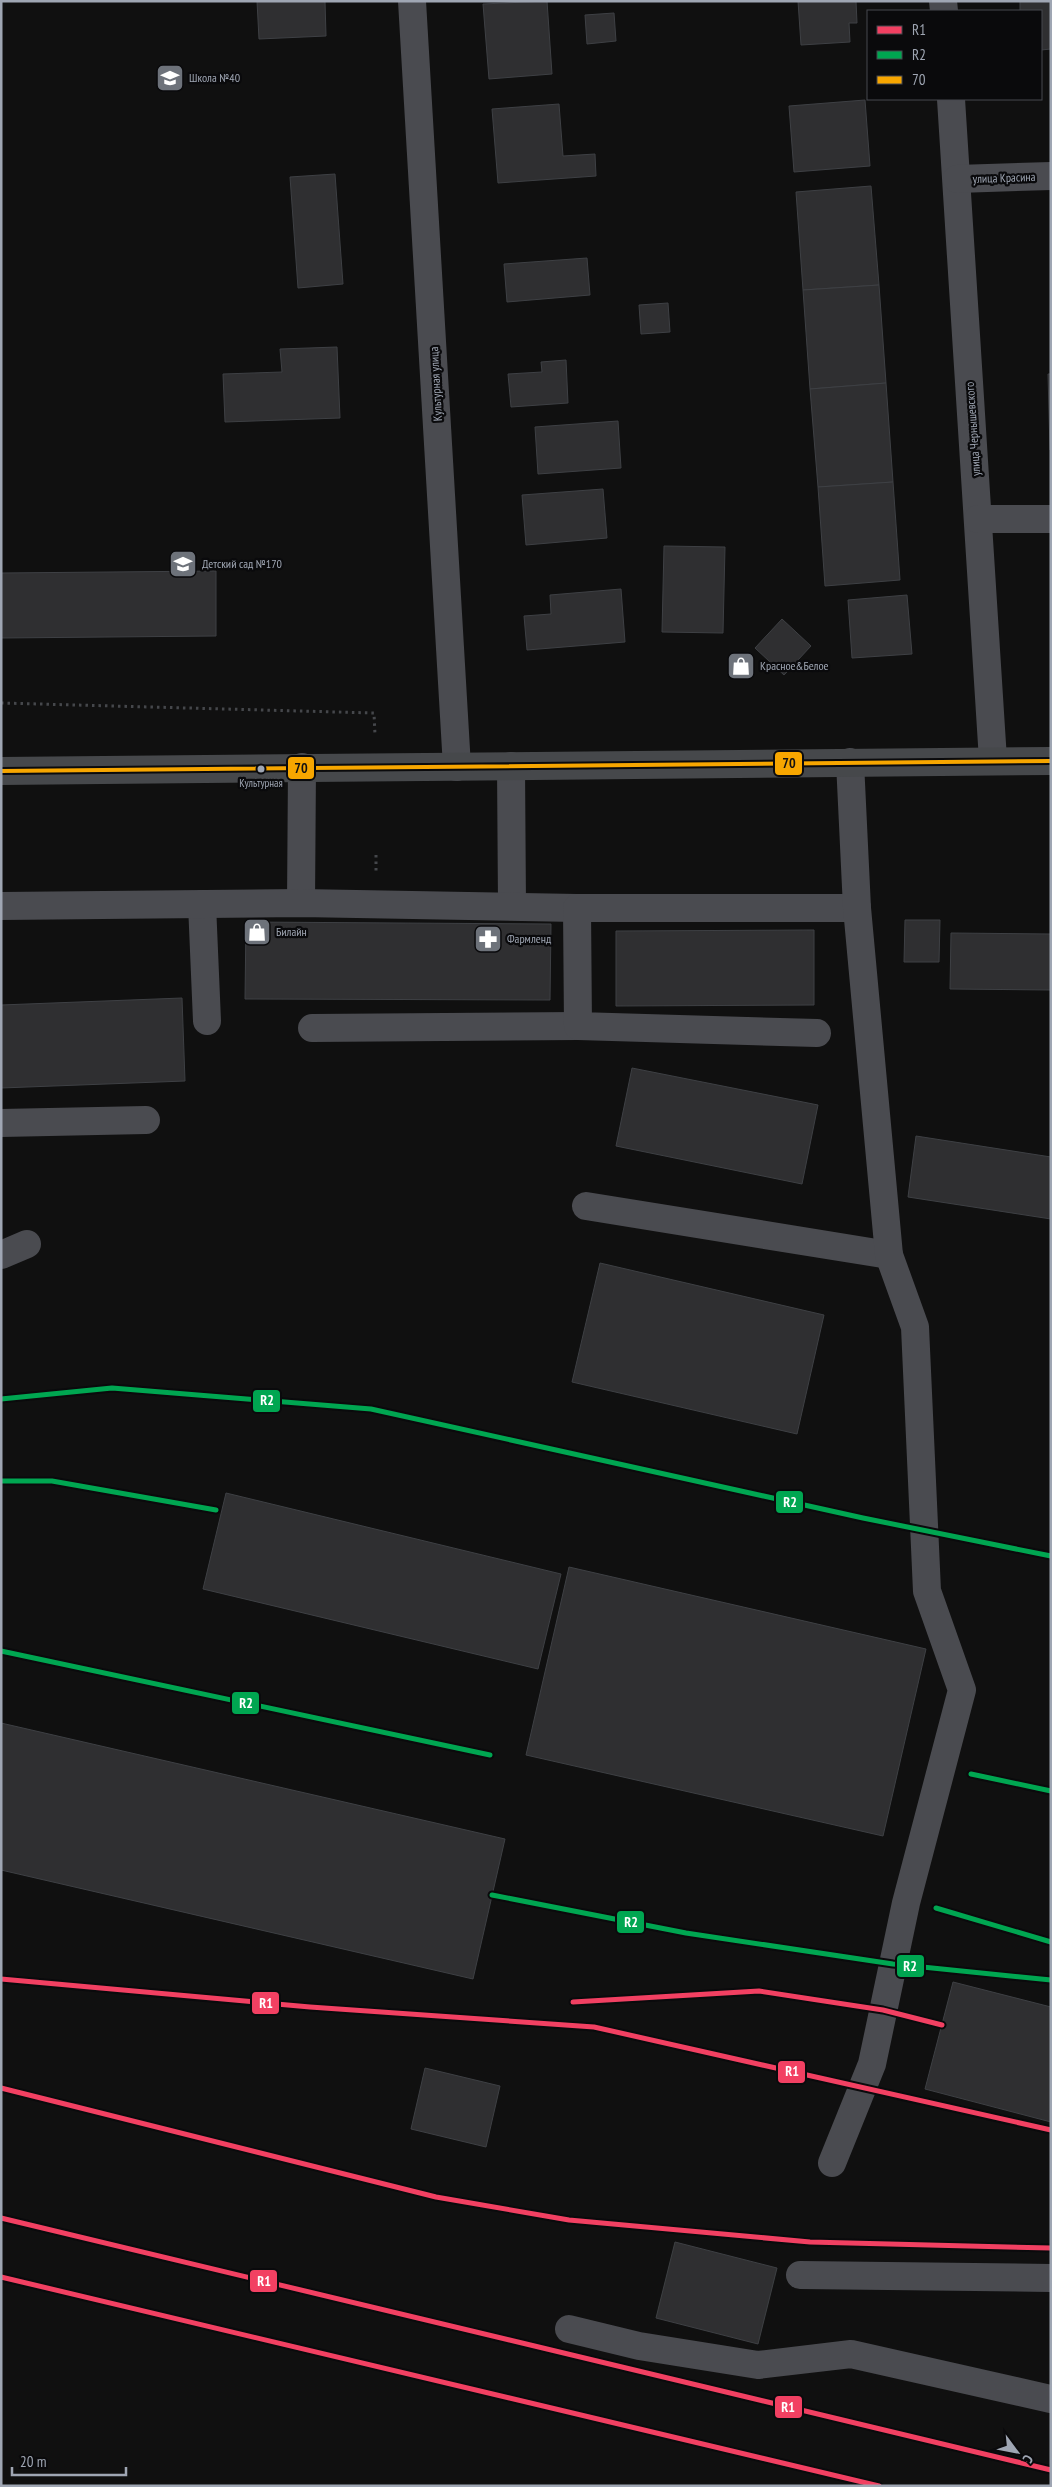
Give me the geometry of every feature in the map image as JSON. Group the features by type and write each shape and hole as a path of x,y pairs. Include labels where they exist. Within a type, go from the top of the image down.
{"main road":[{"path":"1,770 1051,761"}],"street":[{"name":"Культурная улица","path":"412,1 457,767"},
{"name":"улица Чернышевского","path":"951,100 994,760"},
{"name":"улица Красина","path":"957,179 1051,176"},
{"path":"978,519 1051,519"},
{"path":"832,2163 872,2064 906,1903 962,1690 927,1592 915,1327 889,1255 857,908 850,762"},
{"path":"512,766 512,906"},
{"path":"301,903 302,767"},
{"path":"1,906 301,903 577,908 857,908"},
{"path":"202,904 207,1021"},
{"path":"577,908 578,1026"},
{"path":"312,1028 578,1026 817,1033"},
{"path":"1,1123 146,1120"},
{"path":"586,1206 889,1255"},
{"path":"1,1256 27,1244"},
{"path":"800,2274 1051,2278"},
{"path":"569,2329 638,2346 758,2365 851,2354 1051,2399"}],"path":[{"path":"1,702 374,713 375,735"}],"building":[{"path":"257,1 325,1 326,36 259,39"},
{"path":"547,1 552,74 489,79 483,4"},
{"path":"798,1 856,1 857,23 849,23 850,42 801,45"},
{"path":"1020,1 1051,1 1051,49 1042,50 1042,10 1020,10"},
{"path":"614,13 616,41 587,44 585,15"},
{"path":"865,100 870,166 794,172 789,106"},
{"path":"559,104 563,156 595,154 596,176 498,183 492,109"},
{"path":"335,174 343,284 298,288 290,177"},
{"path":"871,186 879,285 803,290 796,192"},
{"path":"587,258 590,295 507,302 504,264"},
{"path":"879,285 886,383 810,389 803,290"},
{"path":"668,303 670,332 641,334 639,305"},
{"path":"337,347 340,418 225,422 223,374 282,372 280,349"},
{"path":"566,360 568,403 511,407 508,374 542,372 541,362"},
{"path":"1048,374 1051,374 1051,450 1050,450"},
{"path":"886,383 893,482 818,487 810,389"},
{"path":"618,421 621,468 538,474 535,427"},
{"path":"893,482 900,580 825,586 818,487"},
{"path":"603,489 607,538 526,545 522,495"},
{"path":"664,546 725,547 723,633 662,632"},
{"path":"216,571 216,636 1,638 1,573"},
{"path":"621,589 625,642 527,650 524,616 551,614 550,595"},
{"path":"907,595 912,654 852,658 848,600"},
{"path":"782,619 811,646 784,675 755,648"},
{"path":"905,920 940,920 939,962 904,962"},
{"path":"246,922 551,924 550,1000 245,999"},
{"path":"814,930 814,1005 616,1006 616,931"},
{"path":"951,933 1051,934 1051,990 950,989"},
{"path":"182,998 185,1081 1,1088 1,1005"},
{"path":"632,1068 818,1105 802,1184 616,1146"},
{"path":"916,1136 1051,1157 1051,1219 908,1197"},
{"path":"600,1263 824,1315 797,1434 572,1382"},
{"path":"226,1493 561,1574 538,1669 203,1589"},
{"path":"569,1567 926,1649 883,1836 526,1755"},
{"path":"1,1723 505,1839 473,1979 1,1870"},
{"path":"953,1982 1051,2007 1051,2122 925,2089"},
{"path":"425,2068 500,2086 486,2147 411,2129"},
{"path":"675,2242 777,2268 758,2344 656,2318"}],"transit line":[{"name":"70","path":"1,771 1051,761"},
{"name":"R2","path":"1,1399 112,1388 371,1409 863,1518 1051,1556"},
{"name":"R2","path":"1,1481 52,1481 216,1510"},
{"name":"R2","path":"1,1651 490,1755"},
{"name":"R2","path":"971,1774 1051,1791"},
{"name":"R2","path":"492,1895 686,1933 893,1964 1051,1980"},
{"name":"R2","path":"936,1908 1051,1942"},
{"name":"R1","path":"1,1979 310,2007 594,2027 1051,2130"},
{"name":"R1","path":"573,2002 759,1991 883,2010 942,2025"},
{"name":"R1","path":"1,2088 436,2197 569,2220 810,2242 1051,2248"},
{"name":"R1","path":"1,2218 1051,2470"},
{"name":"R1","path":"1,2277 879,2486"}],"place":[{"name":"Школа №40","path":"170,78"},
{"name":"Детский сад №170","path":"183,564"},
{"name":"Красное&Белое","path":"741,666"},
{"name":"Культурная","path":"261,769"},
{"name":"Билайн","path":"257,932"},
{"name":"Фармленд","path":"488,939"}]}
